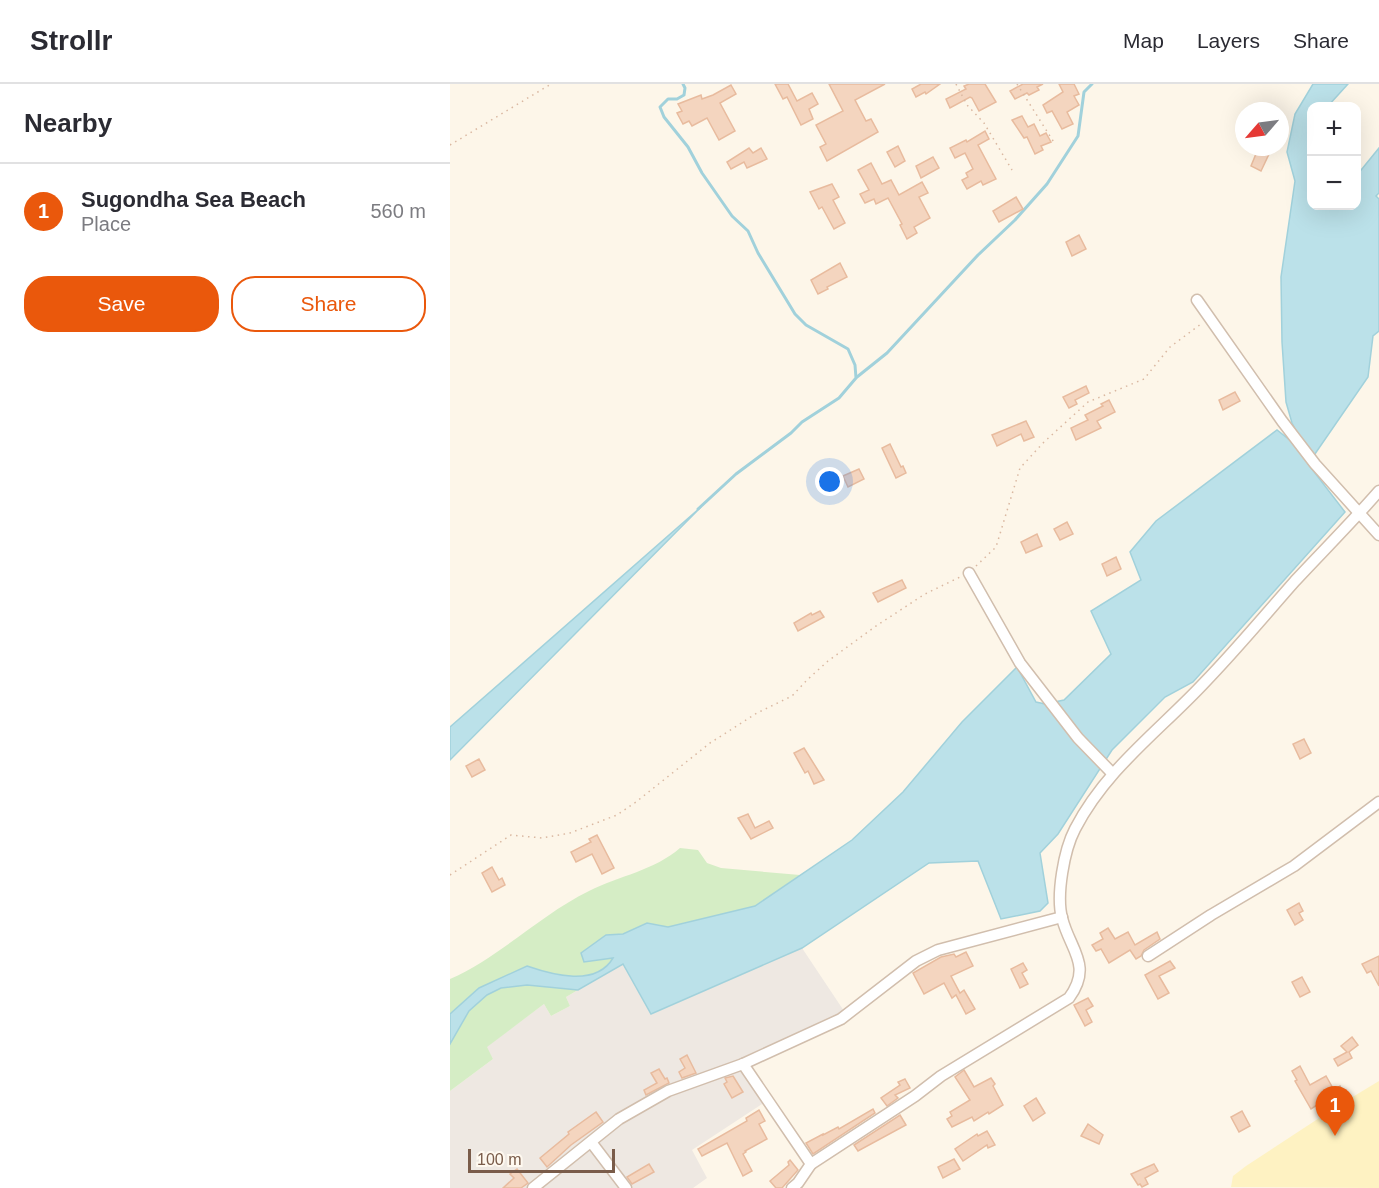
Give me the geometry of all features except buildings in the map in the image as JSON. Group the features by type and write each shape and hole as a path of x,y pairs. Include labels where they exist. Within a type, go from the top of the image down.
{"street":[{"path":"1197,300 1282,422 1379,535"},
{"path":"792,1188 811,1164 915,1096 941,1076 1069,998 1076,988 1081,970 1078,956 1062,917 1061,883 1065,855 1074,831 1091,802 1112,773 1203,685 1379,491"},
{"path":"969,573 1020,663 1078,738 1112,773"},
{"path":"1148,956 1211,915 1294,866 1379,802"},
{"path":"533,1188 619,1119 668,1091 743,1064 841,1019 915,961 938,950 1062,917"},
{"path":"743,1064 811,1164"},
{"path":"591,1142 626,1188"}],"path":[{"path":"450,145 551,84"},
{"path":"956,84 967,105 984,123 1012,170"},
{"path":"1017,84 1055,144"},
{"path":"450,875 511,834 542,838 570,833 617,815 710,743 757,713 792,696 828,661 876,626 925,594 969,573 996,547 1020,468 1044,442 1088,402 1144,379 1170,347 1209,318"}],"shaded area":[{"path":"802,948 848,1017 748,1066 768,1100 692,1150 707,1178 693,1188 450,1188 450,1091 493,1059 486,1047 544,1004 551,1016 570,1006 566,997 623,964 652,1014"}],"green space":[{"path":"680,848 698,850 707,863 721,868 800,875 755,906 668,927 647,923 623,934 606,935 584,962 613,957 606,966 596,972 574,976 527,967 479,988 450,1014 450,979 486,959 571,901 600,886 659,862"},
{"path":"527,985 578,990 566,997 570,1006 551,1016 544,1004 487,1047 493,1059 450,1091 450,1044 469,1011 487,995 501,988"}],"sand":[{"path":"1379,1081 1379,1188 1231,1187 1233,1176 1246,1166"}],"water":[{"path":"1313,84 1348,84 1332,102 1307,102 1307,210 1361,210 1361,170 1379,148 1379,193 1376,196 1379,199 1379,331 1373,336 1368,377 1308,464 1345,512 1193,682 1165,697 1112,750 1058,834 1040,853 1048,903 1040,911 1001,919 978,861 929,863 802,948 651,1014 623,964 578,990 527,985 501,988 487,995 469,1011 450,1044 450,1014 479,988 527,966 549,973 585,976 596,973 613,958 584,962 581,953 606,935 623,934 647,923 668,927 755,906 852,840 903,792 962,722 1017,667 1036,702 1045,704 1064,700 1111,654 1091,611 1141,580 1130,552 1156,521 1277,430 1291,441 1298,434 1286,402 1281,277 1295,181 1288,156 1295,114"},
{"path":"701,507 450,760 450,727"}],"waterway":[{"path":"683,84 684,95 677,99 668,99 660,107 664,117 688,147 702,173 732,216 748,231 758,253 795,314 806,325 848,349 855,365 856,378 839,398 802,422 791,433 736,474 698,509"},
{"path":"857,377 887,353 1047,184 1078,136 1084,92 1092,84"}],"place":[{"name":"Sugondha Sea Beach","path":"1335,1136"}]}
